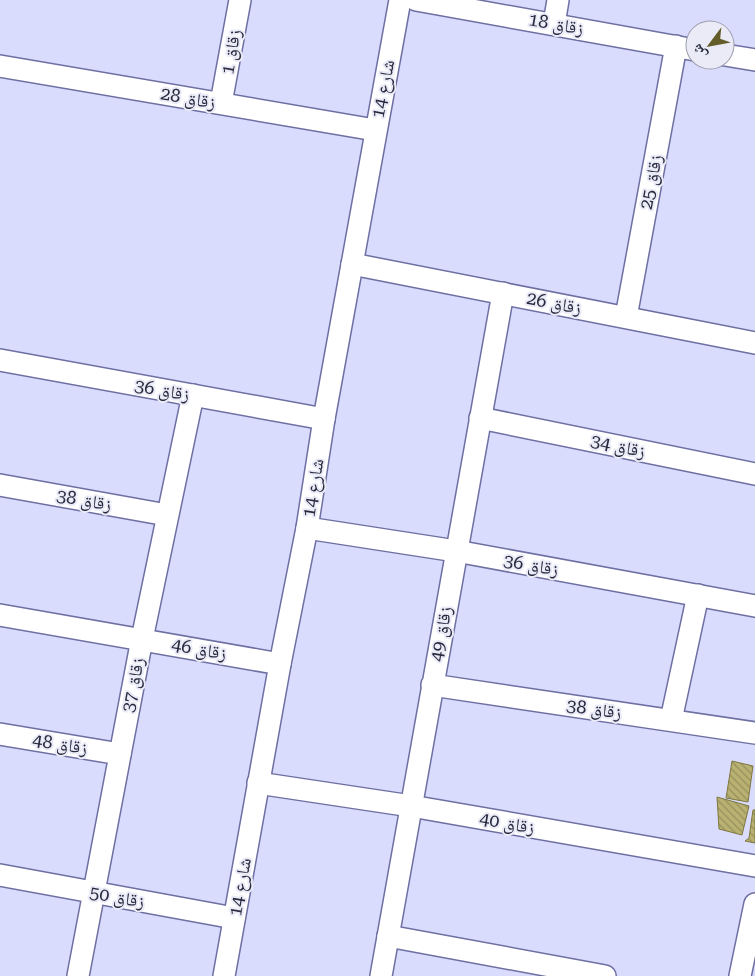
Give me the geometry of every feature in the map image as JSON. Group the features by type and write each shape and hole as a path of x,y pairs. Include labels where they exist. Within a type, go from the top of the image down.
{"street":[{"name":"زقاق 1","path":"221,103 240,0"},
{"name":"شارع 14","path":"224,976 280,664 307,528 324,419 400,0"},
{"name":"زقاق 18","path":"416,0 685,48"},
{"path":"554,24 558,0"},
{"name":"زقاق 25","path":"626,317 685,52"},
{"path":"735,57 755,60"},
{"name":"زقاق 28","path":"0,66 375,130"},
{"name":"زقاق 26","path":"352,264 755,343"},
{"name":"زقاق 49","path":"381,976 503,293"},
{"name":"زقاق 36","path":"0,360 324,419"},
{"name":"زقاق 37","path":"78,976 142,639 193,395"},
{"name":"زقاق 34","path":"480,418 755,474"},
{"name":"زقاق 38","path":"0,485 168,515"},
{"name":"زقاق 36","path":"307,528 456,551 755,606"},
{"path":"672,720 698,595"},
{"name":"زقاق 46","path":"0,615 280,664"},
{"name":"زقاق 38","path":"432,685 755,733"},
{"name":"زقاق 48","path":"0,734 120,754"},
{"name":"زقاق 40","path":"258,783 411,806 755,866"},
{"name":"زقاق 50","path":"0,875 234,918"},
{"path":"740,976 755,904"},
{"path":"388,936 605,976"}],"building":[{"path":"732,761 753,766 748,802 726,798"},
{"path":"717,797 749,806 742,835 719,829"},
{"path":"753,810 755,810 755,843 745,841 749,838"}]}
